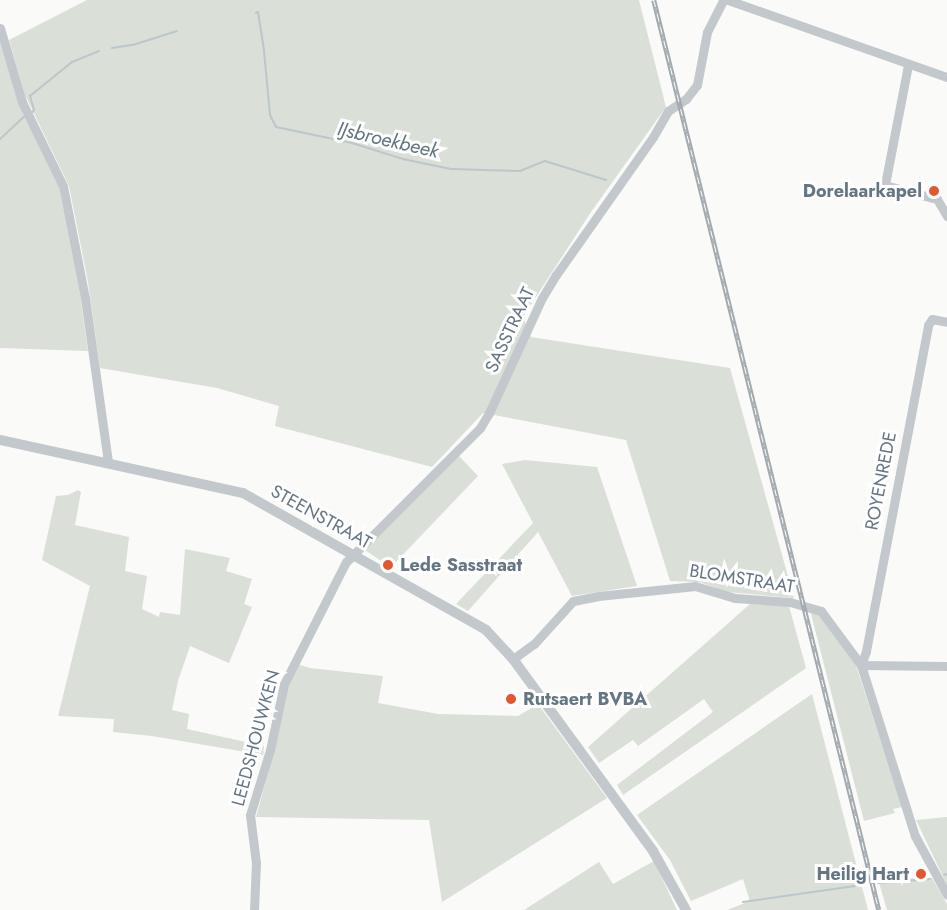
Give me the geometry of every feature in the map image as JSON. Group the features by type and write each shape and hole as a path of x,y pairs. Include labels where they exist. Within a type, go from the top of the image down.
{"street":[{"path":"726,0 947,77"},
{"name":"SASSTRAAT","path":"353,553 480,428 542,298 556,275 668,111 691,95 697,85 709,26 726,0"},
{"path":"0,28 22,102 63,186 85,298 108,462"},
{"path":"909,65 885,185 890,189 937,199 947,216"},
{"name":"ROYENREDE","path":"861,664 866,651 928,325 932,319 947,322"},
{"name":"STEENSTRAAT","path":"0,440 243,493 486,630 513,659 653,851 686,910"},
{"name":"LEEDSHOUWKEN","path":"254,910 256,863 250,815 270,750 284,684 353,553"},
{"name":"BLOMSTRAAT","path":"513,659 534,644 573,602 684,585 735,598 790,602 814,608 826,615 861,664 915,836 947,895"},
{"path":"861,664 947,666"}],"shaded area":[{"path":"87,0 639,0 666,107 591,212 523,317 531,337 730,368 794,598 727,592 699,582 670,581 626,440 483,413 432,467 275,426 279,406 217,388 100,368 88,282 69,186 25,95 9,40"},
{"path":"0,43 23,114 58,181 80,294 88,351 0,348"},
{"path":"458,455 478,476 394,564 385,559 380,560 363,549"},
{"path":"525,460 597,467 637,586 572,596 538,532 468,611 456,604 533,523 502,464"},
{"path":"78,490 81,492 75,525 129,537 125,571 147,576 142,609 159,617 160,612 180,615 185,549 230,558 226,571 252,579 244,604 252,607 229,663 190,646 178,681 172,710 189,714 187,729 264,746 263,755 152,736 113,732 114,719 58,716 90,586 42,560 56,496 68,495"},
{"path":"750,604 789,606 806,668 623,795 617,785 713,712 704,699 638,746 633,740 599,763 588,747"},
{"path":"810,610 817,612 854,659 902,807 893,809 895,813 864,821"},
{"path":"297,664 310,668 383,676 378,703 438,714 518,716 538,704 607,798 442,902 429,820 256,817 276,744 285,694"},
{"path":"812,694 868,910 727,910 750,901 743,879 691,901 670,860 637,815"},
{"path":"947,817 947,885 916,820"},
{"path":"654,861 677,910 524,910 599,862 613,884"},
{"path":"932,878 947,904 947,910 887,910 878,879"}],"waterway":[{"name":"IJsbroekbeek","path":"256,13 258,12 264,51 270,115 276,127 352,143 403,159 451,169 520,171 545,161 606,180"},
{"name":"IJsbroekbeek","path":"112,48 136,44 177,31"},
{"name":"IJsbroekbeek","path":"32,113 34,110 30,96 72,62 99,51"},
{"name":"IJsbroekbeek","path":"0,139 24,117"},
{"path":"878,883 930,879"},
{"path":"743,902 855,886"}],"railway":[{"path":"654,0 879,910"}],"place":[{"name":"Dorelaarkapel","path":"934,191"},
{"name":"Lede Sasstraat","path":"388,565"},
{"name":"Rutsaert BVBA","path":"511,699"},
{"name":"Heilig Hart","path":"921,874"}]}
